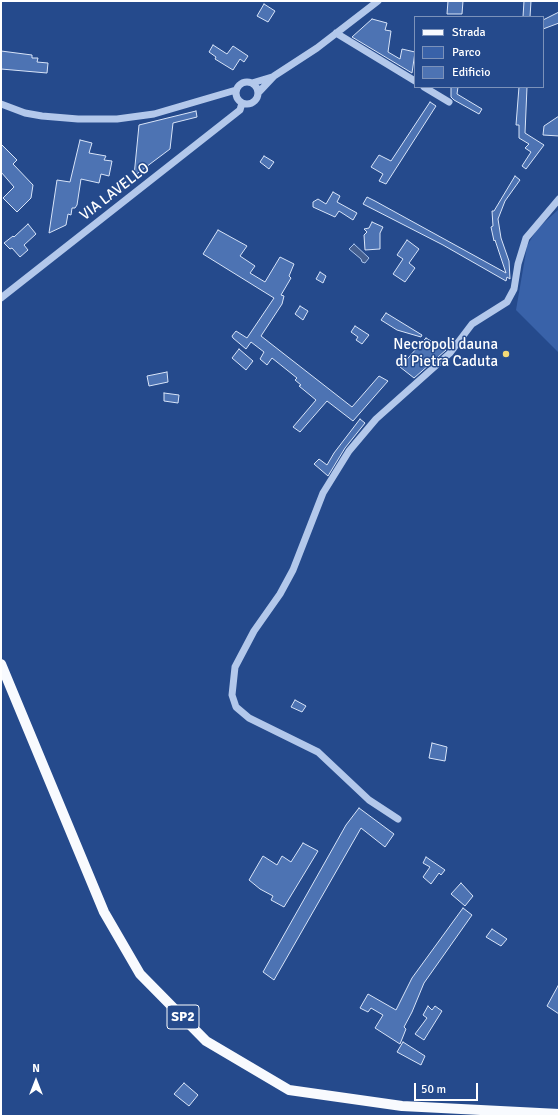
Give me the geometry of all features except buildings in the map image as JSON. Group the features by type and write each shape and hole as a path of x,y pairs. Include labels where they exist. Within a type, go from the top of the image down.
{"main road":[{"name":"SP2","path":"1,664 104,912 140,974 206,1041 289,1090 402,1106 559,1114"}],"street":[{"path":"236,90 238,100 242,103 253,102 258,93 274,76 336,33 378,1"},
{"path":"336,33 414,80"},
{"path":"1,104 25,113 42,116 70,119 117,119 154,114 236,90 242,83 252,83 274,76"},
{"path":"252,83 256,87 258,93"},
{"path":"426,88 448,102"},
{"name":"VIA LAVELLO","path":"1,298 240,110 242,103"},
{"path":"398,819 369,800 318,752 249,718 236,708 232,695 235,667 254,631 280,594 293,570 323,493 349,451 376,419 450,353 472,324 507,302 514,289 518,264 526,238 559,199"}],"green space":[{"path":"559,209 559,353 516,310 527,246 537,229"}],"shaded area":[{"path":"354,244 369,258 365,263 362,262 361,259 349,249"}],"place":[{"name":"Necropoli dauna di Pietra Caduta","path":"506,354"}]}
